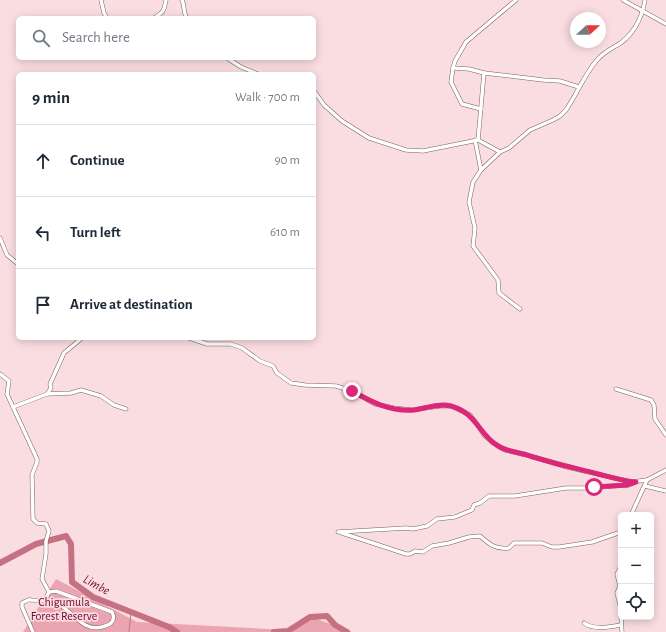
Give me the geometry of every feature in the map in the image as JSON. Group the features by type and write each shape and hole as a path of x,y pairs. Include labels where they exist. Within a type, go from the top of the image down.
{"street":[{"path":"101,0 106,16"},
{"path":"158,16 164,10 166,0"},
{"path":"182,0 186,16"},
{"path":"481,109 462,104 451,82 452,68 466,42 516,0"},
{"path":"623,0 666,24"},
{"path":"520,309 500,295 498,280 473,246 475,228 469,198 473,182 481,170 500,152 509,148 530,130 560,116 571,102 596,61 603,53 623,42 632,34 643,11 645,0"},
{"path":"231,60 252,72"},
{"path":"452,68 469,69 484,73 543,80 560,80 580,87"},
{"path":"481,170 477,140 484,73"},
{"path":"316,94 324,105 342,121 369,138 406,150 423,151 477,140 500,152"},
{"path":"0,238 7,255 16,262"},
{"path":"47,394 51,388 50,384 64,353 80,340"},
{"path":"195,340 207,344 231,344 242,348 260,361 272,366 277,373 291,383 336,386 352,391 375,404 394,408 412,410 451,406 470,415 484,435 505,450 567,467 636,482"},
{"path":"0,374 9,381 7,394 37,459 31,480 33,519 37,523 46,524 49,531 46,541 45,566 42,579 49,592"},
{"path":"616,389 651,400 654,405 655,419 666,434"},
{"path":"13,407 47,394 71,393 80,390 101,396 114,405 126,409"},
{"path":"342,533 350,531 406,528 413,529 427,526 437,519 455,517 470,511 474,505 480,503 489,496 515,496 559,489 628,485 647,480 666,470"},
{"path":"632,512 647,480"},
{"path":"645,486 666,491"},
{"path":"338,532 406,554 423,552 432,546 469,537 480,536 491,545 499,548 508,548 514,543 530,542 542,543 556,548 592,542 618,533"},
{"path":"33,632 22,607 22,603 29,599 57,604 79,622 91,628 106,626 111,623 113,618 112,612 56,591 49,592"},
{"path":"46,602 49,592"},
{"path":"621,620 622,632"},
{"path":"584,623 588,626 594,627 610,627 621,624"}],"green space":[{"name":"Chigumula Forest Reserve","path":"56,579 137,622 289,630 309,616 352,632 23,632"}],"waterway":[{"name":"Limbe","path":"0,563 36,544 66,536 71,544 72,582 93,597 169,627 177,632"},
{"path":"129,632 131,612"},
{"name":"Limbe","path":"274,632 288,631 310,617 327,616 335,625 347,632"}],"route":[{"path":"352,391 380,406 412,410 451,406 470,415 484,435 505,450 567,467 636,482 628,485 594,487"}]}
